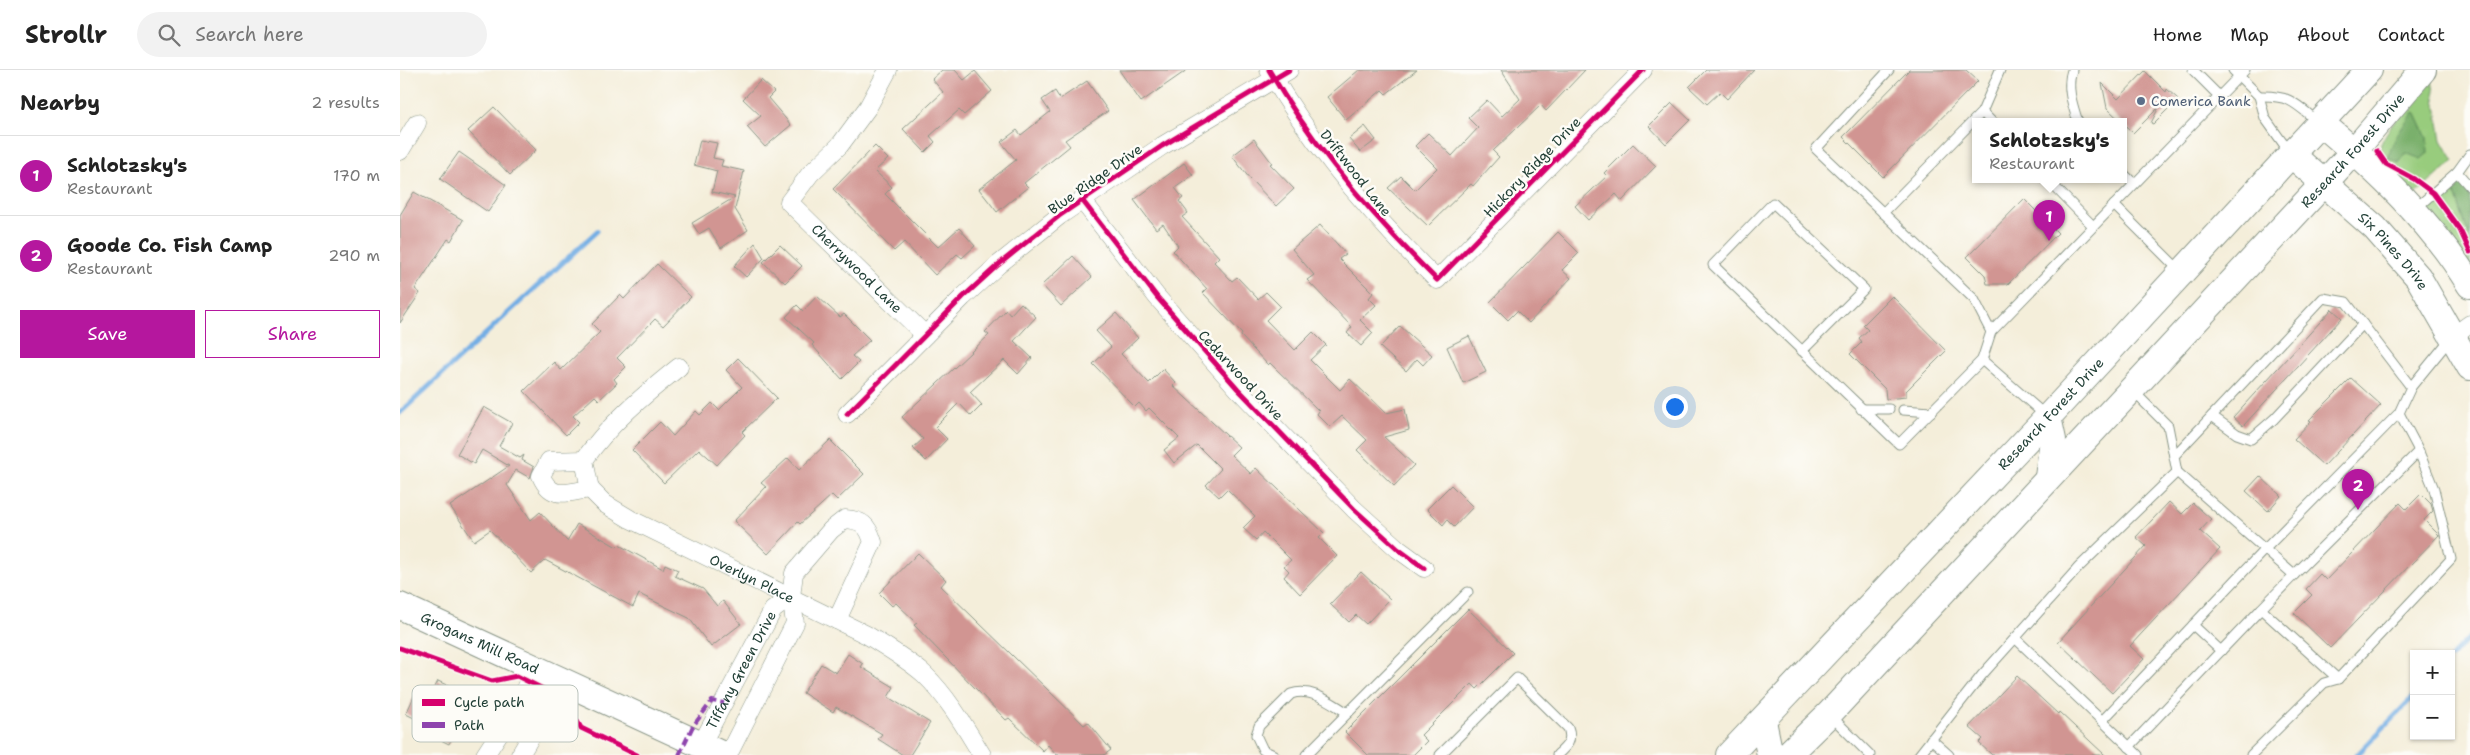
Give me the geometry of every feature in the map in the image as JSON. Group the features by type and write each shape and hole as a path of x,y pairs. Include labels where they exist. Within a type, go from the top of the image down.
{"main road":[{"name":"Research Forest Drive","path":"1729,755 2048,417 2321,124 2368,70"},
{"name":"Research Forest Drive","path":"1787,755 1829,714 2354,151 2423,70"},
{"path":"2321,124 2354,151 2414,210 2451,254 2470,285"},
{"name":"Six Pines Drive","path":"2292,155 2375,228 2418,277 2461,330 2470,367"},
{"path":"2048,417 2053,440 2048,477"},
{"name":"Grogans Mill Road","path":"400,606 575,685"},
{"name":"Grogans Mill Road","path":"578,687 712,750"},
{"path":"1763,721 1770,755"}],"street":[{"name":"Cherrywood Lane","path":"888,70 868,107 840,145 810,174 789,202 924,335"},
{"name":"Hickory Ridge Drive","path":"1437,280 1643,70"},
{"name":"Driftwood Lane","path":"1278,73 1361,200 1396,240 1437,280"},
{"name":"Blue Ridge Drive","path":"846,414 924,335 998,265 1082,200 1162,146 1278,73"},
{"path":"400,151 417,123"},
{"name":"Cedarwood Drive","path":"1082,200 1157,297 1238,389 1354,509 1398,549 1424,568"},
{"path":"584,460 549,461 541,476 546,488 557,494 590,488 584,460 601,436 678,367"},
{"name":"Overlyn Place","path":"590,488 605,504 630,519 867,635 923,674 960,718 982,755"},
{"path":"791,597 794,573 831,530 845,519 858,520 869,528 873,542 837,620"},
{"name":"Tiffany Green Drive","path":"712,750 773,610 791,597 795,623 728,755"},
{"path":"527,685 534,667"},
{"path":"561,685 564,680"},
{"path":"485,755 493,742"},
{"path":"520,755 528,742"}],"lane":[{"path":"1889,70 1816,149 1974,299 1991,332"},
{"path":"1976,118 1982,112 2000,70"},
{"path":"2072,70 2069,85 2071,102 2077,118"},
{"path":"2193,70 2219,96"},
{"path":"1802,351 1864,289 1773,203 1713,264 1861,409 1899,444 1982,360 1991,332 2219,96 2239,72 2259,96 2265,118 2292,155"},
{"path":"2259,96 2280,96 2293,102 2321,124"},
{"path":"1982,112 1988,118"},
{"path":"1883,213 1972,122"},
{"path":"2414,210 2457,172 2470,154"},
{"path":"2457,172 2470,186"},
{"path":"2127,177 2134,184"},
{"path":"2051,183 2093,226"},
{"path":"2114,205 2182,273"},
{"path":"2174,456 2322,298 2346,302 2411,387"},
{"path":"2212,416 2237,434 2251,439 2274,419 2363,324"},
{"path":"2102,721 2265,549 2399,413 2411,387 2461,330"},
{"path":"1982,360 2048,417"},
{"path":"2131,389 2168,426 2177,472 2294,576"},
{"path":"1861,409 1889,410"},
{"path":"1903,410 1931,412"},
{"path":"2251,755 2324,683 2338,679 2451,559 2434,489 2419,451 2399,413"},
{"path":"2129,747 2261,609 2419,451"},
{"path":"1919,755 1982,675 2015,638 2080,568 2177,472"},
{"path":"1306,755 1468,592"},
{"path":"2261,609 2338,679"},
{"path":"2193,625 2221,651"},
{"path":"2015,638 2138,755"},
{"path":"1440,755 1517,678 1568,728 1571,735 1569,743 1557,755"},
{"path":"1274,755 1263,750 1256,735 1259,726 1291,694 1298,691 1312,693 1348,712"},
{"path":"1829,714 1870,755"},
{"path":"1932,739 1949,755"}],"green space":[{"path":"2432,80 2442,140 2454,161 2416,194 2389,176 2382,169 2378,159 2380,147 2394,122"},
{"path":"2415,112 2427,138 2428,153 2421,159 2406,153 2399,163 2388,158 2390,151 2398,133"},
{"path":"2455,181 2459,181 2470,194 2470,239 2452,184"},
{"path":"2452,184 2470,239 2470,269 2427,209 2430,203"}],"building":[{"path":"942,70 955,70 964,80 975,71 992,91 964,115 959,110 930,136 935,142 925,152 903,129 943,92 932,79"},
{"path":"1119,70 1187,70 1141,102"},
{"path":"1359,70 1417,70 1386,94 1382,90 1346,120 1327,97"},
{"path":"1501,70 1585,70 1546,111 1541,105 1493,151 1499,157 1473,186 1471,184 1428,226 1388,188 1401,176 1415,190 1437,168 1415,146 1428,133 1452,156 1478,128 1468,118 1487,100 1502,116 1520,99"},
{"path":"1706,70 1754,70 1727,99 1720,92 1707,104 1689,87"},
{"path":"1909,70 1966,70 1978,81 1883,177 1843,137"},
{"name":"Comerica Bank","path":"2145,71 2166,92 2167,89 2178,99 2153,124 2151,123 2159,107 2133,133 2127,127 2127,118 2117,118 2107,108 2102,83 2118,99"},
{"path":"761,80 774,92 768,98 791,125 765,147 747,127 761,116 743,99"},
{"path":"1087,81 1108,111 1065,140 1070,146 1024,183 1028,187 997,212 979,189 1016,160 1001,142 1017,130 1021,135 1050,112 1042,100 1055,91 1060,99"},
{"path":"1672,103 1690,120 1666,144 1649,126"},
{"path":"494,107 536,150 510,175 468,131"},
{"path":"1365,126 1376,140 1360,152 1349,139"},
{"path":"1254,139 1272,163 1270,164 1294,189 1276,206 1250,179 1232,156"},
{"path":"700,140 717,143 713,158 723,160 721,166 744,171 735,209 748,230 721,248 709,228 699,234 692,223 735,197 712,192 717,171 694,165"},
{"path":"1633,144 1656,166 1622,201 1616,194 1588,220 1575,206 1607,176 1604,173"},
{"path":"875,146 888,159 875,171 892,187 885,194 938,247 959,228 975,246 962,258 957,254 935,275 904,242 894,251 833,189"},
{"path":"459,152 506,185 488,212 440,179"},
{"path":"1184,163 1193,175 1175,188 1183,198 1179,201 1188,213 1182,217 1219,257 1214,262 1232,281 1237,277 1258,299 1266,292 1280,306 1266,320 1295,350 1313,332 1326,345 1310,360 1340,390 1350,379 1386,413 1405,409 1409,430 1384,437 1414,465 1394,486 1357,450 1367,440 1342,416 1330,427 1317,414 1319,411 1270,363 1268,365 1241,336 1242,334 1203,293 1207,289 1173,251 1178,246 1163,224 1156,229 1134,200"},
{"path":"414,192 463,220 451,241 448,239 415,289 420,293 400,323 400,215"},
{"path":"2024,199 2058,233 2008,284 1987,284 1985,275 1967,257"},
{"path":"1320,225 1346,254 1339,259 1373,293 1369,298 1376,305 1360,320 1373,333 1361,346 1347,333 1352,327 1307,280 1314,275 1292,249"},
{"path":"1558,232 1579,253 1562,270 1571,278 1529,323 1517,311 1508,320 1490,302"},
{"path":"755,243 764,258 746,277 734,266"},
{"path":"780,245 802,266 785,283 763,262"},
{"path":"1073,256 1092,277 1061,306 1042,285"},
{"path":"657,264 691,297 663,326 655,319 617,358 626,367 614,379 617,383 599,400 595,396 573,416 579,422 566,435 524,391 554,362 561,370 600,332 592,324 620,295 624,299"},
{"path":"817,296 840,317 844,314 870,340 852,356 859,362 842,379 812,345 814,343 786,317 797,305 803,311"},
{"path":"1892,296 1946,351 1906,391 1906,397 1886,399 1885,389 1850,354 1862,342 1859,338 1868,330 1863,325"},
{"path":"1021,303 1036,317 1014,341 1032,358 1018,374 1004,360 970,392 982,405 971,416 959,403 935,427 947,439 926,461 913,448 923,439 902,417 989,335 985,332 1006,310 1010,315"},
{"path":"2332,309 2342,318 2243,426 2233,417"},
{"path":"1116,313 1138,338 1121,354 1149,383 1163,369 1176,383 1173,386 1239,447 1231,455 1251,474 1256,468 1324,533 1319,538 1337,556 1300,594 1284,577 1289,571 1284,566 1291,560 1263,532 1256,540 1243,528 1255,516 1227,489 1219,497 1206,485 1221,469 1197,445 1174,463 1164,450 1179,438 1149,408 1146,411 1139,403 1135,407 1093,364 1111,347 1096,331"},
{"path":"1400,326 1432,355 1423,365 1417,359 1406,371 1380,347"},
{"path":"1469,336 1486,372 1463,383 1447,347"},
{"path":"738,358 777,398 742,432 745,435 717,465 699,449 664,483 632,450 660,422 673,436 696,411 700,415 712,403 719,410 742,387 726,370"},
{"path":"2351,378 2381,405 2324,466 2294,439 2311,421 2309,420"},
{"path":"484,407 512,423 499,446 520,458 524,455 522,460 534,467 530,478 516,470 507,485 531,520 540,512 567,541 577,524 617,547 619,545 663,569 665,564 678,570 675,576 703,589 717,606 723,601 741,624 711,647 689,618 639,594 633,607 545,560 531,573 490,530 474,541 450,506 509,466 482,450 474,464 457,454"},
{"path":"830,440 864,474 837,500 832,495 800,524 798,522 768,554 734,521 766,487 761,483 788,458 799,470"},
{"path":"2260,476 2281,496 2268,511 2246,491"},
{"path":"1451,485 1473,507 1454,527 1447,520 1443,525 1427,509"},
{"path":"2421,494 2431,504 2433,511 2424,520 2439,535 2330,648 2294,613 2312,595 2306,589 2320,574 2326,580 2400,503 2406,509"},
{"path":"2169,502 2182,514 2193,503 2211,519 2200,531 2220,549 2130,646 2144,659 2112,693 2058,642 2146,546 2136,537"},
{"path":"918,553 946,580 941,586 1084,725 1088,722 1111,750 1104,755 1057,755 1048,745 1043,751 1009,718 1006,720 914,625 917,623 896,603 892,606 879,593"},
{"path":"1361,572 1390,599 1366,624 1356,615 1349,622 1330,604"},
{"path":"1468,609 1513,653 1477,689 1472,684 1421,735 1427,741 1413,755 1368,755 1345,732"},
{"path":"848,654 863,664 861,667 894,687 888,697 930,723 910,755 903,755 878,739 882,734 836,707 833,712 803,693 821,664 836,673"},
{"path":"2017,676 2105,755 1992,755 1979,743 1983,739 1969,727"},
{"path":"438,681 446,685 436,685"},
{"path":"412,701 412,717 406,714"}],"waterway":[{"path":"400,413 597,231"},
{"path":"2455,653 2470,637"},
{"path":"2357,755 2410,700"}],"marked path":[{"path":"679,755 693,726 712,701 724,703"}],"cycle path":[{"path":"1269,70 1305,127 1346,181 1390,232 1437,280 1643,70"},
{"path":"847,414 963,297 998,265 1059,216 1162,146 1289,70"},
{"path":"2377,151 2386,164 2414,179 2433,193 2460,230 2470,252"},
{"path":"1082,200 1157,297 1238,389 1354,509 1398,549 1424,568"},
{"path":"400,648 492,681 517,676 535,685"},
{"path":"578,723 581,728 637,755"}],"place":[{"name":"Comerica Bank","path":"2141,101"},
{"name":"Schlotzsky's","path":"2049,241"},
{"name":"Goode Co. Fish Camp","path":"2358,510"}]}
